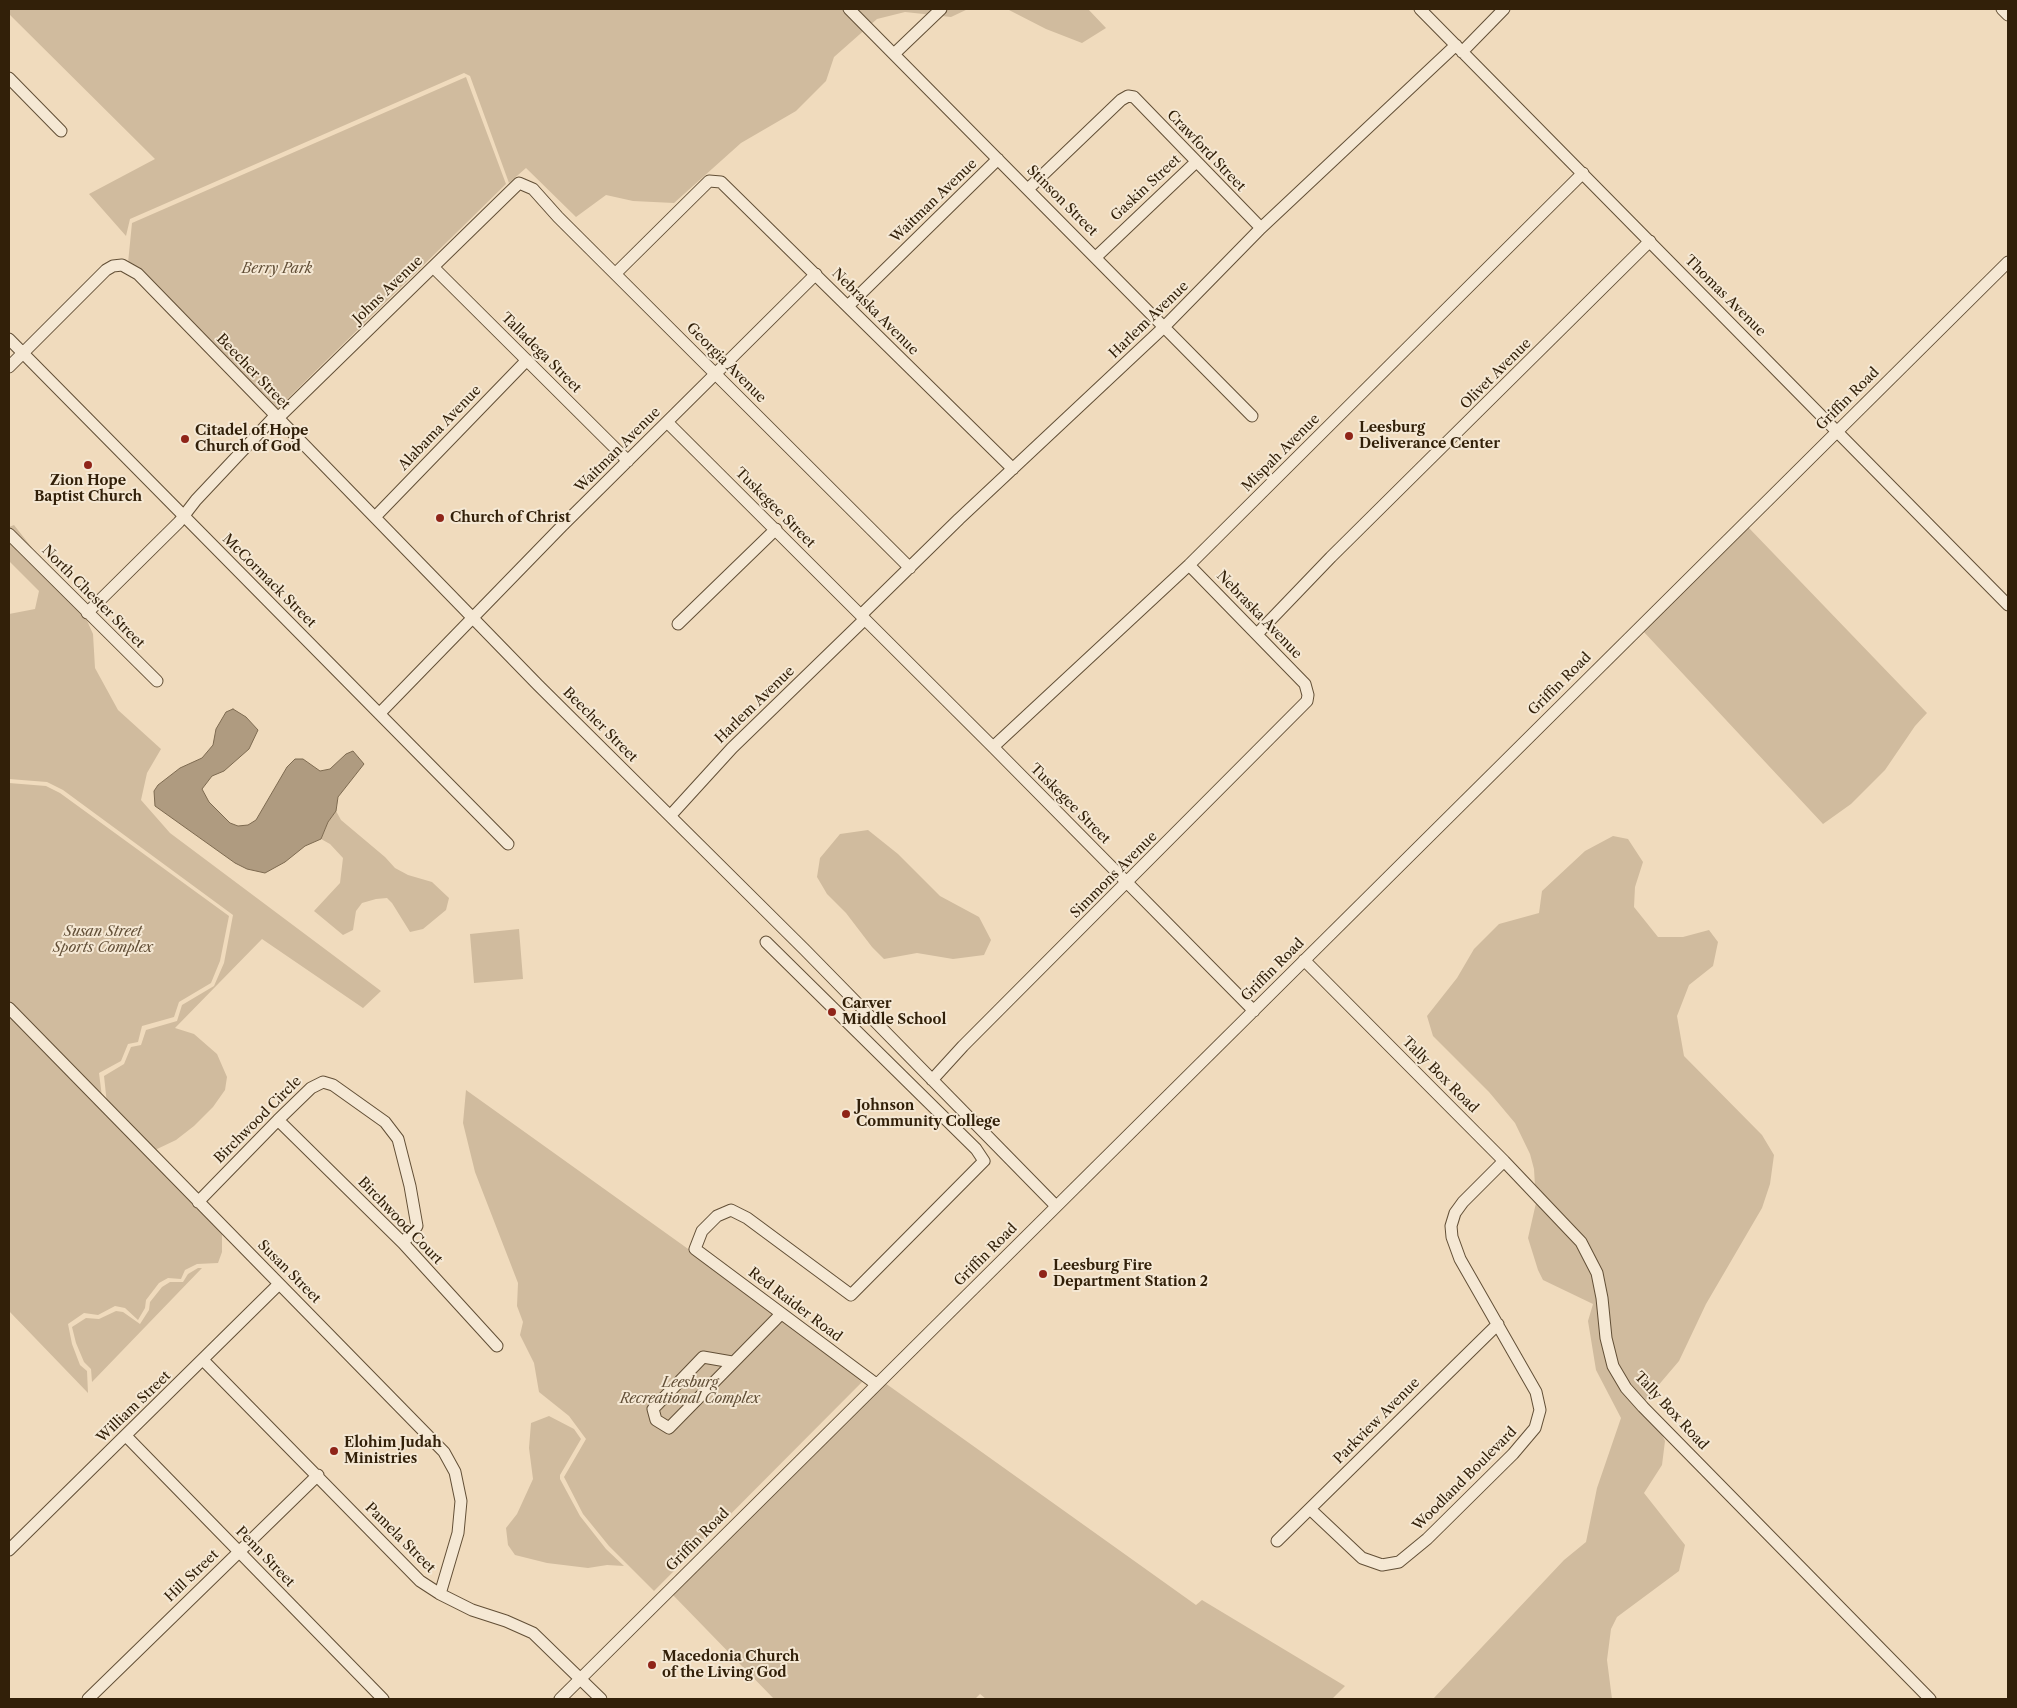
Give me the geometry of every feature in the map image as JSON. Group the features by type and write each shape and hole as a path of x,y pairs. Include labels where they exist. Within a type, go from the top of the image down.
{"street":[{"name":"Stinson Street","path":"849,9 1252,416"},
{"path":"894,54 941,9"},
{"name":"Thomas Avenue","path":"1420,9 1838,430 2008,605"},
{"name":"Harlem Avenue","path":"670,816 732,748 910,568 1164,327 1261,228 1504,9"},
{"path":"2002,9 2008,15"},
{"path":"9,78 61,131"},
{"name":"Crawford Street","path":"1028,189 1121,100 1128,96 1134,97 1261,228"},
{"name":"Waitman Avenue","path":"848,306 998,159"},
{"name":"Gaskin Street","path":"1096,257 1132,220 1196,162"},
{"name":"Mispah Avenue","path":"993,747 1188,565 1583,173"},
{"name":"Nebraska Avenue","path":"616,273 709,180 724,184 1013,469"},
{"name":"Georgia Avenue","path":"519,183 533,189 558,217 910,568"},
{"name":"Johns Avenue","path":"87,613 184,515 276,417 519,183"},
{"name":"Olivet Avenue","path":"1257,634 1331,557 1650,241"},
{"name":"Griffin Road","path":"560,1699 2008,262"},
{"name":"Beecher Street","path":"23,353 106,270 113,266 122,265 138,274 472,618 1056,1206"},
{"name":"Talladega Street","path":"433,267 628,461"},
{"name":"Waitman Avenue","path":"380,713 715,373 816,274"},
{"name":"McCormack Street","path":"9,339 508,844"},
{"path":"9,367 23,353"},
{"name":"Alabama Avenue","path":"375,517 527,360"},
{"name":"Tuskegee Street","path":"667,422 776,529 1254,1011"},
{"path":"678,624 776,529"},
{"name":"North Chester Street","path":"9,534 157,681"},
{"name":"Nebraska Avenue","path":"1188,565 1257,634 1306,687"},
{"name":"Simmons Avenue","path":"932,1080 963,1046 1305,706 1308,695 1306,687"},
{"name":"Red Raider Road","path":"766,942 976,1149 984,1161 851,1295 747,1218 731,1210 718,1216 702,1231 695,1249 876,1384"},
{"name":"Tally Box Road","path":"1304,960 1569,1228 1592,1259 1602,1298 1609,1352 1626,1388 1930,1699"},
{"name":"Susan Street","path":"9,1008 449,1459 460,1487 461,1516 458,1533 440,1594"},
{"name":"Birchwood Circle","path":"198,1202 311,1088 323,1082 333,1086 385,1122 398,1139 410,1186 417,1226 403,1243"},
{"name":"Birchwood Court","path":"278,1120 403,1243 497,1346"},
{"name":"Woodland Boulevard","path":"1310,1508 1353,1552 1372,1563 1382,1565 1399,1562 1427,1539 1524,1442 1535,1428 1539,1418 1539,1401 1536,1392 1460,1260 1453,1242 1451,1226 1455,1213 1463,1202 1504,1161"},
{"name":"William Street","path":"9,1550 279,1284"},
{"path":"732,1362 703,1357 653,1408 656,1420 669,1428 781,1314"},
{"name":"Parkview Avenue","path":"1277,1541 1498,1324"},
{"name":"Pamela Street","path":"203,1360 420,1581 440,1594 472,1610 525,1628 533,1633 601,1699"},
{"name":"Penn Street","path":"126,1436 383,1699"},
{"name":"Hill Street","path":"88,1699 318,1475"}],"green space":[{"path":"9,9 968,9 951,17 905,12 877,19 834,57 826,81 796,111 741,143 674,203 633,201 606,195 576,217 526,168 509,183 470,76 464,73 130,219 126,236 89,194 155,159 9,14"},
{"path":"1007,9 1088,9 1106,28 1082,43 1046,29"},
{"name":"Berry Park","path":"466,77 506,184 276,410 128,263 132,223"},
{"path":"14,525 84,614 93,634 95,668 118,710 161,749 147,773 141,800 170,833 381,991 363,1008 262,939 175,1028 194,1034 217,1054 227,1077 225,1090 213,1107 194,1126 176,1140 155,1150 107,1104 104,1076 124,1064 131,1047 141,1045 146,1030 177,1021 182,1005 214,986 224,963 233,915 63,790 47,782 9,779 9,614 35,609 39,591 9,561 9,527"},
{"path":"1748,527 1927,713 1915,726 1885,770 1851,804 1823,824 1643,631"},
{"name":"Susan Street Sports Complex","path":"9,783 46,786 60,793 229,916 220,961 211,983 179,1002 174,1017 142,1026 138,1042 128,1044 121,1061 99,1073 103,1105 222,1226 222,1252 218,1263 197,1264 185,1270 181,1279 168,1278 159,1283 146,1300 145,1308 138,1320 125,1308 115,1306 98,1315 84,1313 68,1324 72,1344 80,1365 87,1371 88,1393 9,1311"},
{"path":"336,811 341,820 385,857 395,868 408,875 432,882 449,898 446,910 423,929 410,932 387,898 376,899 362,903 356,911 353,930 343,935 314,911 340,883 343,858 330,844 321,839 328,822"},
{"path":"868,830 898,854 940,896 979,917 991,940 984,955 953,959 917,953 884,959 872,947 846,913 827,894 817,877 820,858 840,834"},
{"path":"1613,836 1628,839 1643,862 1635,887 1634,907 1658,937 1683,937 1709,930 1718,942 1713,966 1689,985 1677,1016 1684,1056 1762,1135 1774,1155 1770,1184 1762,1208 1706,1304 1679,1361 1645,1401 1665,1441 1662,1465 1644,1493 1685,1545 1679,1571 1617,1617 1611,1629 1607,1660 1612,1699 1433,1699 1564,1560 1586,1542 1597,1488 1621,1418 1596,1370 1588,1321 1593,1304 1543,1280 1538,1270 1528,1238 1536,1203 1534,1169 1530,1154 1515,1123 1489,1092 1433,1036 1427,1016 1457,978 1474,949 1499,924 1539,913 1542,891 1585,851"},
{"path":"519,929 523,979 474,983 470,934"},
{"name":"Leesburg Recreational Complex","path":"466,1090 867,1377 654,1591 609,1546 583,1514 564,1477 586,1439 569,1416 539,1392 534,1363 520,1335 523,1322 517,1306 518,1283 475,1172 463,1123"},
{"path":"198,1268 202,1268 92,1382 91,1369 84,1362 72,1327 86,1318 99,1319 116,1311 123,1312 140,1324 149,1310 150,1302 162,1287 170,1282 183,1282 188,1274"},
{"path":"885,1383 1196,1605 1202,1600 1345,1686 1332,1699 986,1699 980,1694 975,1699 774,1699 672,1594"},
{"path":"549,1416 574,1429 581,1439 560,1475 560,1479 580,1516 606,1549 624,1566 607,1565 588,1568 547,1563 515,1555 508,1545 506,1528 517,1514 533,1479 529,1448 531,1423"}],"shaded area":[{"path":"233,709 246,717 258,730 249,749 224,771 212,776 202,789 209,802 230,823 238,826 248,825 256,820 287,767 295,759 303,759 320,771 330,769 346,754 353,751 364,764 338,797 336,811 328,822 321,839 305,846 285,862 265,873 247,869 235,863 155,806 154,791 158,785 180,768 202,758 213,745 216,729 226,712"}],"place":[{"name":"Leesburg Deliverance Center","path":"1349,436"},
{"name":"Citadel of Hope Church of God","path":"185,439"},
{"name":"Zion Hope Baptist Church","path":"88,465"},
{"name":"Church of Christ","path":"440,518"},
{"name":"Carver Middle School","path":"832,1012"},
{"name":"Johnson Community College","path":"846,1114"},
{"name":"Leesburg Fire Department Station 2","path":"1043,1274"},
{"name":"Elohim Judah Ministries","path":"334,1451"},
{"name":"Macedonia Church of the Living God","path":"652,1665"}]}
